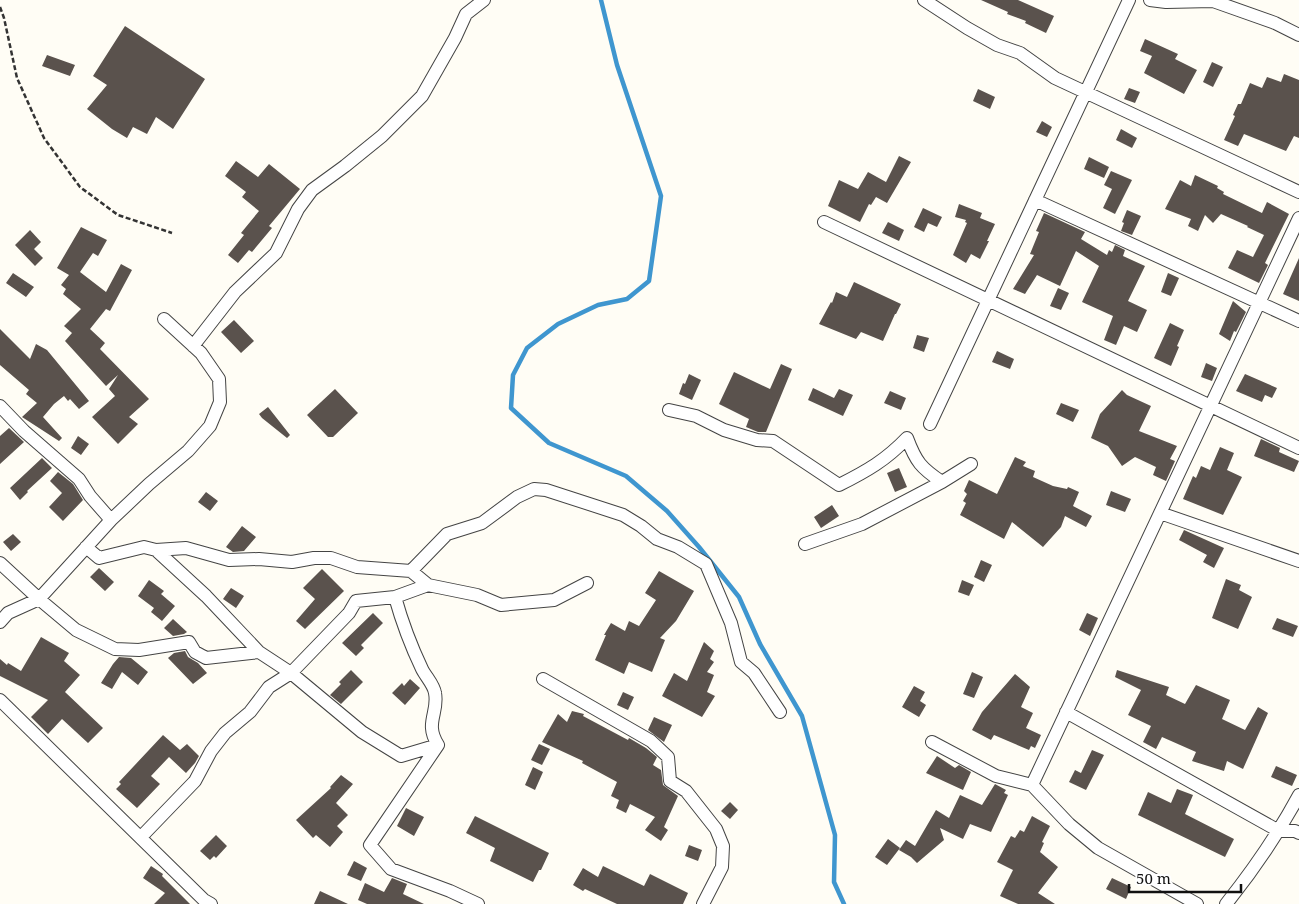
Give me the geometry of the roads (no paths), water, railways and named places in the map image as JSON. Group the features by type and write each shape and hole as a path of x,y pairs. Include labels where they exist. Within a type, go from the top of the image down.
{"street":[{"path":"193,346 234,292 276,253 298,209 312,190 382,136 422,96 466,14 484,0"},
{"path":"924,0 967,28 1020,53 1055,78 1299,192"},
{"path":"930,424 1129,0"},
{"path":"1150,0 1166,2 1213,1 1276,23 1299,34"},
{"path":"1035,200 1299,321"},
{"path":"1032,785 1299,218"},
{"path":"824,222 1299,448"},
{"path":"0,622 8,614 39,599 111,520 188,451 210,426 220,402 219,379 201,353 164,319"},
{"path":"0,406 24,431 78,479 111,520"},
{"path":"669,410 696,416 724,430 757,440 773,441 839,485 890,455 907,438 914,458 926,472 942,482"},
{"path":"805,544 862,524 942,482 971,464"},
{"path":"411,571 447,534 482,523 517,497 534,489 546,490 623,515 657,539 678,547 706,564 731,623 742,662 754,673 780,712"},
{"path":"1160,513 1299,561"},
{"path":"86,547 99,558 144,547 156,550 186,548 229,560 260,559 292,562 314,558 331,558 357,568 411,571 428,585 477,595 501,605 554,600 588,583"},
{"path":"156,550 206,596 259,652 291,673 362,732 401,756 438,745"},
{"path":"0,563 76,630 115,648 139,650 189,642 195,652 206,658 259,652"},
{"path":"141,837 195,781 211,751 225,733 250,712 269,687 291,673 349,613 356,601 395,597 428,585"},
{"path":"395,597 405,630 423,672 435,691 432,725 433,737 438,745"},
{"path":"543,679 651,741 668,757 670,781 686,791 716,829 723,846 722,868 703,904"},
{"path":"0,700 204,900 211,904"},
{"path":"1066,712 1279,831 1295,831 1299,833"},
{"path":"932,742 996,776 1032,785 1069,824 1098,848 1197,904"},
{"path":"438,745 370,845 392,869 478,904"},
{"path":"1226,904 1250,875 1279,831 1299,795"}],"waterway":[{"path":"601,0 617,65 661,196 649,281 627,299 598,305 558,324 527,348 513,375 511,408 549,443 626,476 667,511 739,597 760,644 802,716 835,835 834,882 844,904"}]}
